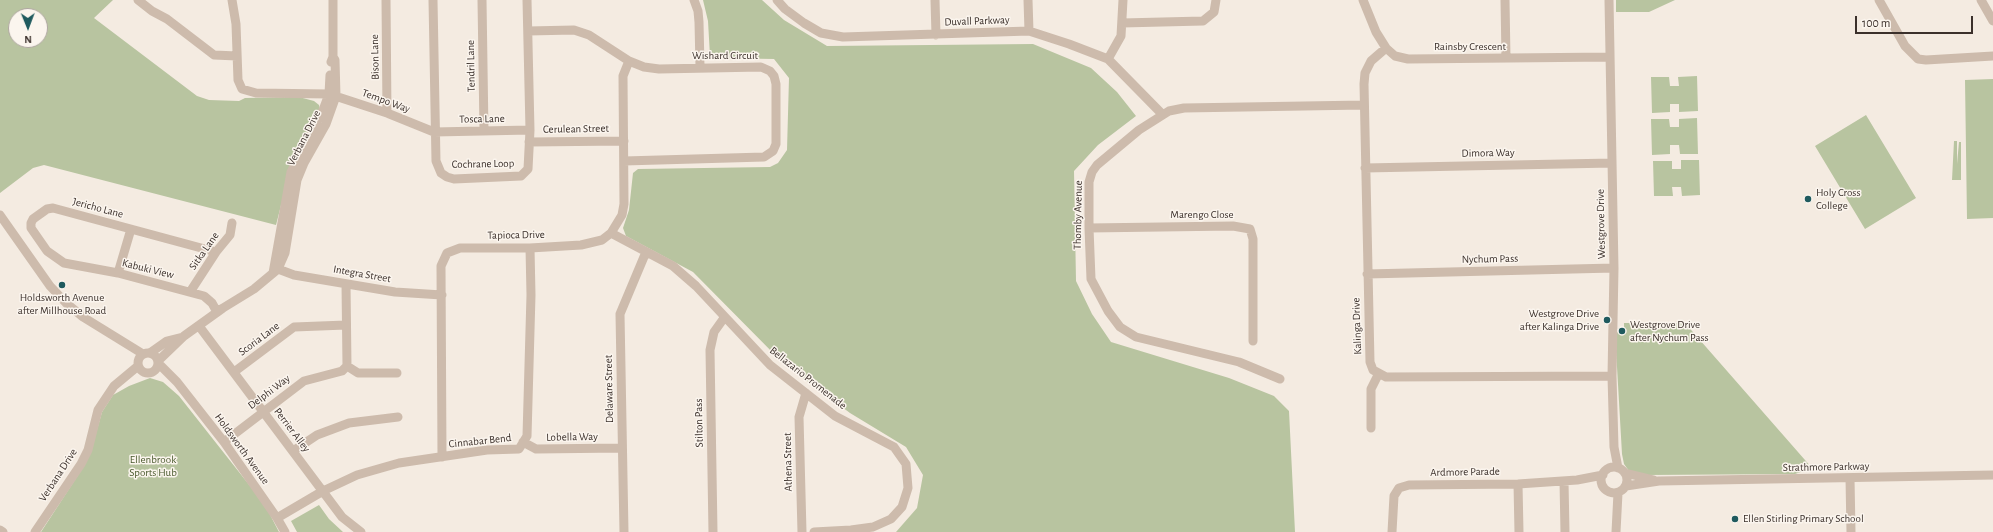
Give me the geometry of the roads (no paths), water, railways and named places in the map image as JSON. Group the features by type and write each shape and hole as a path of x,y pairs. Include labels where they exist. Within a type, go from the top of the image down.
{"street":[{"path":"138,0 152,11 167,19 214,55 237,56 236,24 232,0"},
{"name":"Verbana Drive","path":"158,362 184,336 254,289 275,271 285,253 297,180 304,162 326,124 332,95 331,60 333,57 333,0"},
{"name":"Bison Lane","path":"386,0 387,113"},
{"name":"Cochrane Loop","path":"434,0 434,132 437,168 447,177 454,179 521,176 530,166 527,0"},
{"name":"Tendril Lane","path":"482,0 484,131"},
{"path":"694,0 698,11 700,67"},
{"name":"Duvall Parkway","path":"777,0 785,9 821,33 843,36 936,35 1029,31 1108,59 1162,114"},
{"path":"936,0 936,35"},
{"path":"1028,0 1029,31"},
{"path":"1108,59 1121,36 1123,0"},
{"path":"1122,23 1203,21 1214,12 1216,0"},
{"name":"Rainsby Crescent","path":"1363,0 1376,32 1386,48 1395,56 1408,59 1610,57"},
{"path":"1505,0 1506,58"},
{"name":"Westgrove Drive","path":"1609,0 1614,268 1612,376 1614,447 1618,470 1627,479 1626,486"},
{"path":"1879,0 1905,46 1918,59 1934,60 1993,56"},
{"path":"1981,0 1993,21"},
{"name":"Wishard Circuit","path":"528,31 574,30 589,35 629,61 644,68 761,67 770,70 776,84 776,144 773,151 764,157 624,161"},
{"name":"Kalinga Drive","path":"1378,375 1373,370 1370,362 1364,105 1365,73 1371,61 1386,48"},
{"name":"Tempo Way","path":"237,56 238,80 242,89 256,93 332,95 387,113 434,132"},
{"path":"611,233 622,215 624,204 623,76 629,61"},
{"name":"Thomby Avenue","path":"1280,379 1240,362 1136,337 1120,327 1108,311 1091,279 1089,182 1092,172 1097,165 1139,130 1168,111 1184,108 1364,105"},
{"name":"Tosca Lane","path":"434,132 530,130"},
{"name":"Cerulean Street","path":"529,142 624,141"},
{"name":"Dimora Way","path":"1365,168 1612,163"},
{"name":"Jericho Lane","path":"64,263 47,251 31,228 33,219 47,209 53,208 216,252"},
{"name":"Holdsworth Avenue","path":"0,214 50,286 66,303 83,317 125,344 142,359 149,373 177,382"},
{"name":"Sitka Lane","path":"190,292 216,252 230,236 232,223"},
{"name":"Marengo Close","path":"1089,228 1233,226 1250,229 1253,240 1253,341"},
{"path":"118,273 131,229"},
{"name":"Tapioca Drive","path":"442,456 442,266 447,253 460,248 530,248 581,245 602,240 611,233"},
{"name":"Bellazario Promenade","path":"611,233 673,266 696,286 724,318 770,365 835,416 894,448 906,464 908,488 902,506 891,519 872,527 814,532"},
{"name":"Cinnabar Bend","path":"277,518 322,491 357,475 399,463 487,450 519,449 527,436 531,295 530,248"},
{"name":"Delaware Street","path":"624,532 620,314 646,252"},
{"name":"Kabuki View","path":"64,263 118,273 204,296 212,303 218,312"},
{"name":"Nychum Pass","path":"1367,274 1614,268"},
{"name":"Integra Street","path":"275,271 396,292 442,295"},
{"path":"346,284 347,366 358,373 397,373"},
{"name":"Stilton Pass","path":"713,532 710,350 714,332 724,318"},
{"name":"Scoria Lane","path":"234,372 294,327 346,325"},
{"name":"Perrier Alley","path":"199,326 322,491"},
{"name":"Verbana Drive","path":"35,532 81,464 88,450 98,410 114,386 142,359 167,342 184,336"},
{"name":"Holdsworth Avenue","path":"142,359 155,355 158,362 177,382 224,442 277,518 284,532"},
{"path":"114,386 157,369 158,362"},
{"name":"Delphi Way","path":"224,442 304,381 342,371 347,366"},
{"path":"1371,428 1371,389 1378,375 1386,377 1612,376"},
{"name":"Athena Street","path":"802,532 799,417 806,393"},
{"path":"293,451 317,435 348,422 398,417"},
{"name":"Lobella Way","path":"523,442 536,449 622,448"},
{"path":"1616,518 1609,492 1603,480 1618,470"},
{"name":"Strathmore Parkway","path":"1618,470 1659,481"},
{"name":"Strathmore Parkway","path":"1626,486 1659,481 1993,475"},
{"path":"1850,478 1851,532"},
{"name":"Ardmore Parade","path":"1392,532 1394,496 1399,488 1409,485 1518,484 1577,480 1603,480"},
{"path":"1564,481 1565,532"},
{"path":"1518,484 1519,532"},
{"path":"1616,532 1618,493 1626,486"},
{"path":"322,491 342,517 361,532"},
{"path":"1609,492 1618,493"}],"place":[{"name":"Holy Cross College","path":"1808,199"},
{"name":"Holdsworth Avenue after Millhouse Road","path":"62,285"},
{"name":"Westgrove Drive after Kalinga Drive","path":"1607,320"},
{"name":"Westgrove Drive after Nychum Pass","path":"1622,331"},
{"name":"Ellen Stirling Primary School","path":"1735,519"}],"park label":[{"name":"Ellenbrook Sports Hub","path":"153,466"}]}
